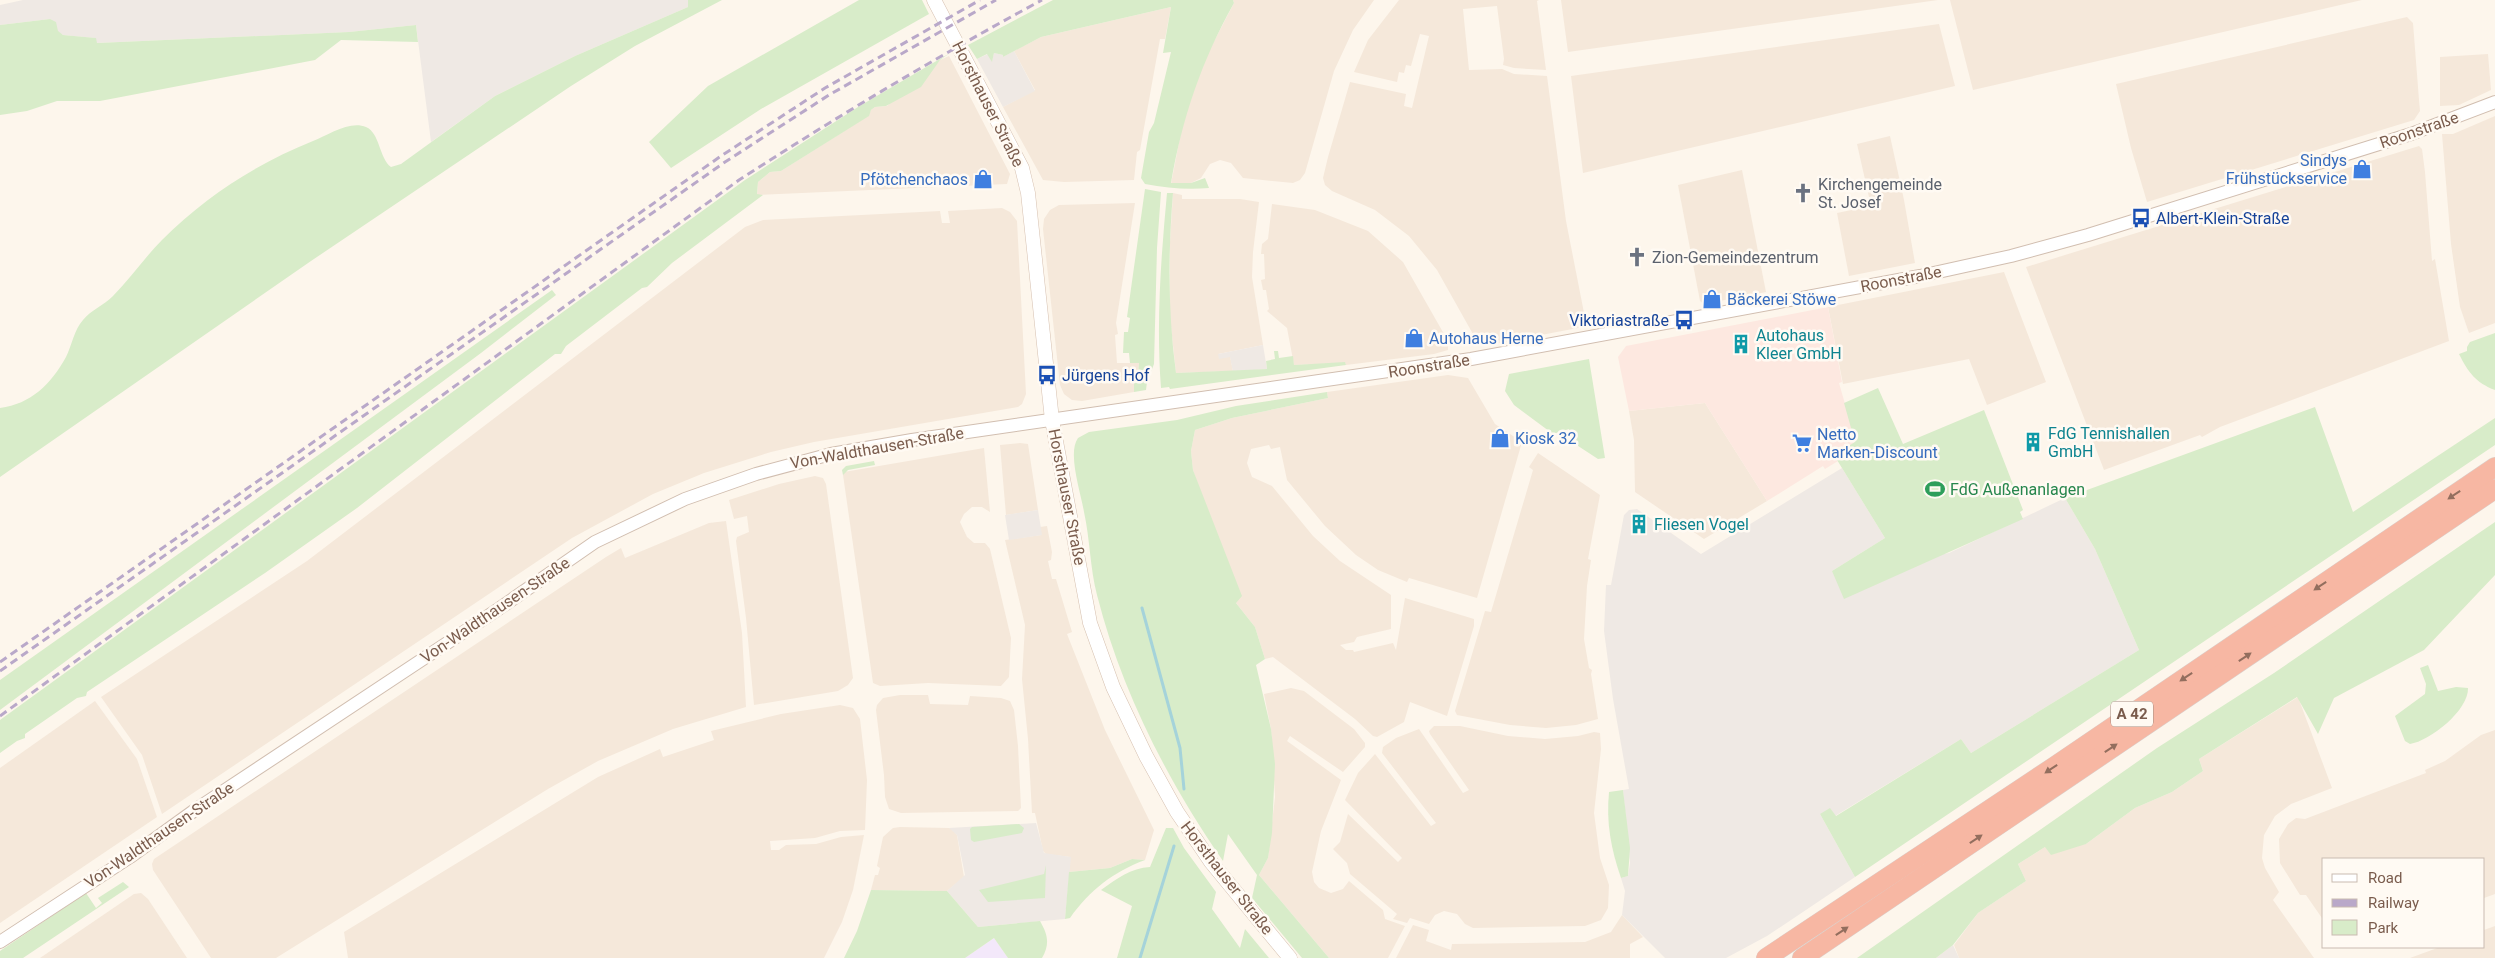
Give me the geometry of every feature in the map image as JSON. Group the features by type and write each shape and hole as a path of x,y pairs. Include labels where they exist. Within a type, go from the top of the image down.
{"highway":[{"name":"A 42","path":"1766,958 2055,766 2495,468"},
{"name":"A 42","path":"1802,958 2495,489"}],"main road":[{"name":"Horsthauser Straße","path":"934,0 1022,168 1028,193 1052,420 1090,623 1113,688 1146,756 1185,825 1211,862 1290,958"}],"street":[{"name":"Roonstraße","path":"1052,420 1471,359 1920,276 2002,258 2088,235 2324,162 2432,127 2495,102"},
{"name":"Von-Waldthausen-Straße","path":"0,942 130,857 195,810 519,595 595,542 618,530 718,486 792,462 912,440 1052,420"}],"shaded area":[{"path":"23,0 688,0 688,7 575,56 495,96 431,142 416,25 349,32 96,43 95,38 63,35 58,32 50,19 0,25 0,5"},
{"path":"1233,0 1374,0 1353,30 1334,71 1305,173 1300,180 1293,183 1243,178 1231,163 1220,160 1210,164 1201,178 1191,183 1171,184 1181,132 1191,95 1209,51 1234,3"},
{"path":"1399,0 1539,0 1537,1 1546,70 1514,68 1503,65 1504,59 1497,6 1463,9 1469,70 1502,69 1514,74 1547,76 1566,221 1586,323 1583,327 1483,346 1478,343 1437,270 1409,236 1375,210 1332,191 1325,185 1323,178 1328,157 1350,82 1406,94 1404,106 1412,108 1429,36 1420,34 1411,66 1406,65 1404,73 1399,72 1397,82 1354,72 1368,40"},
{"path":"1561,0 1938,0 1568,52"},
{"path":"1950,0 2362,0 1973,90"},
{"path":"1171,7 1165,39 1160,39 1140,150 1137,152 1134,180 1064,182 1043,180 1003,107 1035,90 1014,51 1041,37"},
{"path":"2407,17 2413,23 2420,111 2414,120 2147,202 2131,148 2116,84"},
{"path":"1939,24 1955,86 1583,173 1571,76"},
{"path":"1014,51 1035,91 1003,107 977,59 988,54 992,61 994,53 1003,55 1003,57"},
{"path":"2488,54 2491,90 2459,105 2440,106 2440,57"},
{"path":"949,56 1010,174 1007,184 757,195 758,182 770,172 781,171 868,116 875,107 887,106 940,60"},
{"path":"2495,116 2495,323 2469,333 2460,307 2451,244 2442,134 2453,134"},
{"path":"1890,136 1915,263 1849,276 1837,213 1871,206 1857,144"},
{"path":"2419,146 2422,149 2425,172 2432,261 2435,259 2449,341 2220,427 2202,437 2200,435 2104,470 2026,267"},
{"path":"1742,170 1766,292 1704,304 1700,301 1678,185"},
{"path":"1173,193 1182,195 1182,199 1240,199 1259,202 1252,277 1263,345 1218,354 1230,356 1233,371 1176,373 1170,317 1170,242"},
{"path":"1135,203 1116,323 1118,334 1115,335 1117,363 1139,363 1138,374 1134,377 1134,392 1082,401 1072,400 1064,394 1060,385 1043,229 1044,219 1050,210 1059,205"},
{"path":"1272,204 1315,210 1368,231 1403,262 1448,341 1448,350 1434,354 1346,365 1345,363 1294,365 1287,328 1267,311 1269,309 1266,290 1263,290 1261,280 1265,279 1264,254 1261,254 1262,244 1268,239"},
{"path":"1002,208 1010,212 1017,221 1026,394 1022,404 1018,407 814,442 771,452 704,473 653,494 572,538 162,814 142,755 101,697 307,561 745,227 763,220 940,211 942,223 950,223 948,211"},
{"path":"2004,272 2046,382 1987,405 1969,359 1843,384 1828,307"},
{"path":"1828,307 1842,382 1839,383 1856,442 1834,455 1838,461 1825,469 1823,466 1767,501 1705,403 1629,411 1618,357 1626,346"},
{"path":"1263,345 1267,369 1233,372 1230,357 1219,359 1218,354"},
{"path":"1448,375 1468,378 1495,424 1522,442 1477,598 1409,578 1407,582 1378,570 1356,555 1325,526 1287,480 1280,447 1271,449 1269,445 1251,449 1247,463 1252,477 1272,486 1313,536 1340,561 1391,595 1391,629 1357,637 1354,642 1340,645 1346,650 1353,650 1354,652 1393,643 1396,650 1405,598 1474,619 1474,626 1447,716 1410,702 1404,722 1377,737 1373,736 1355,719 1273,657 1265,659 1255,627 1236,603 1193,470 1191,451 1195,430 1232,418 1328,398 1327,392"},
{"path":"1705,403 1767,501 1704,539 1635,492 1634,440 1629,411"},
{"path":"1028,444 1038,510 1006,515 1000,445"},
{"path":"984,448 990,512 982,507 972,507 964,514 960,522 967,537 974,543 985,543 990,549 1011,638 1009,677 1001,686 928,683 880,686 873,683 844,472"},
{"path":"1538,453 1600,495 1588,559 1591,560 1587,586 1584,639 1589,668 1592,670 1598,719 1576,725 1546,728 1510,725 1457,715 1455,711 1485,611 1491,612 1533,470 1529,467"},
{"path":"1842,468 1885,538 1832,571 1949,553 2065,498 2095,549 2139,650 1971,753 1961,739 1835,816 1820,814 1855,877 1767,936 1726,958 1665,958 1622,915 1625,891 1621,878 1628,876 1630,863 1623,790 1629,789 1613,699 1604,631 1606,585 1611,585 1624,515 1629,510 1637,509 1701,554"},
{"path":"815,476 823,478 826,484 853,678 848,685 838,691 754,705 746,618 736,541 737,537 749,532 747,516 734,519 729,500 779,484"},
{"path":"1038,510 1042,535 1009,540 1005,515"},
{"path":"726,521 742,633 746,707 673,729 598,761 548,789 276,958 211,958 153,870 152,864 154,859 621,548 625,558 709,523"},
{"path":"1047,526 1052,552 1051,560 1048,561 1052,579 1056,579 1072,632 1067,634 1105,730 1154,830 1145,860 1132,859 1110,868 1069,872 1070,857 1046,854 1043,851 1035,813 1032,813 1028,739 1022,679 1025,625 1005,540 1041,535 1040,527"},
{"path":"1291,688 1304,691 1354,729 1365,743 1365,747 1343,772 1290,736 1287,741 1341,780 1321,831 1312,872 1314,882 1319,888 1331,893 1343,889 1349,881 1383,910 1385,919 1405,926 1388,958 1329,958 1259,875 1268,858 1275,797 1271,729 1264,694"},
{"path":"900,695 928,695 930,704 968,705 970,696 1001,698 1010,701 1014,710 1018,746 1021,808 1018,811 901,813 889,809 885,797 876,710 877,705 883,698"},
{"path":"2298,697 2332,788 2291,804 2275,816 2264,835 2262,858 2265,868 2279,892 2273,900 2314,958 1959,958 1954,945 1978,913 2026,881 2018,864 2045,847 2086,844 2135,808 2172,792 2203,771 2199,759"},
{"path":"95,701 137,759 157,817 0,923 0,768"},
{"path":"840,705 853,708 860,719 867,780 865,830 840,831 815,838 770,841 771,850 779,850 786,845 816,844 841,837 864,835 853,890 842,922 824,958 348,958 344,932 598,777 660,749 663,757 714,740 711,731 781,714"},
{"path":"1434,726 1460,726 1508,736 1545,739 1578,736 1594,732 1600,733 1601,749 1594,813 1600,858 1609,885 1608,908 1601,920 1585,926 1473,928 1465,924 1457,914 1444,911 1435,915 1429,924 1410,918 1407,923 1393,919 1397,914 1350,874 1347,863 1333,849 1340,842 1348,814 1398,862 1402,858 1345,800 1358,773 1375,754 1431,826 1436,823 1382,753 1383,747 1396,738 1419,729 1463,793 1469,790 1430,734 1429,731"},
{"path":"2495,730 2495,894 2485,898 2485,858 2322,858 2322,918 2306,895 2300,895 2280,863 2279,839 2288,824 2296,818 2305,819 2426,773 2425,770 2445,761 2481,735"},
{"path":"1036,823 1044,853 1071,857 1065,919 978,927 947,891 965,875 957,835 949,828"},
{"path":"893,828 949,828 953,830 957,835 964,877 947,891 871,890 875,875 878,875 880,868 877,866 883,837"},
{"path":"141,893 148,899 187,958 40,958 134,894"},
{"path":"1622,915 1643,937 1630,944 1630,958 1396,958 1413,925 1429,930 1426,941 1451,950 1452,944 1585,942 1611,932"},
{"path":"2495,926 2495,958 2410,958 2437,948 2485,948 2485,930"},
{"path":"994,938 1008,958 965,958"},
{"path":"1953,945 1959,958 1936,958"}],"green space":[{"path":"688,0 722,0 635,46 571,86 311,261 0,477 0,408 11,406 31,397 47,384 66,357 75,333 83,320 113,296 162,240 214,195 272,160 339,129 353,125 360,125 371,130 384,158 391,167 401,164 495,96 575,56 688,7"},
{"path":"859,0 922,0 929,14 761,109 671,168 649,142 708,86"},
{"path":"1053,0 1233,0 1234,3 1203,68 1187,113 1171,183 1191,183 1205,178 1209,188 1161,187 1145,184 1141,178 1149,132 1154,123 1171,52 1163,53 1171,7 1041,37 1003,57 1003,55 994,53 992,62 987,54 977,59 968,45"},
{"path":"50,19 56,22 58,31 63,35 96,38 97,43 349,32 416,25 418,42 341,40 315,60 100,101 57,101 27,111 0,115 0,25"},
{"path":"950,53 940,60 921,87 886,106 875,107 871,110 869,116 781,171 770,172 758,182 757,194 763,195 672,263 647,287 642,288 566,346 561,354 555,354 357,508 265,573 87,692 86,696 77,698 25,734 25,738 17,741 0,753 0,720 745,180 858,107"},
{"path":"1145,189 1161,192 1157,248 1154,364 1146,390 1134,392 1134,376 1138,374 1139,363 1130,363 1129,353 1123,353 1124,332 1128,332 1130,318 1127,317"},
{"path":"1167,193 1173,193 1170,283 1171,328 1176,373 1267,369 1266,361 1275,359 1274,351 1278,351 1279,358 1293,356 1294,365 1345,362 1346,365 1170,389 1169,387 1161,388 1159,315"},
{"path":"552,290 556,295 481,353 0,710 0,680"},
{"path":"2495,333 2495,390 2473,376 2459,354 2467,351 2470,342"},
{"path":"1589,359 1605,458 1598,459 1572,442 1569,429 1553,434 1514,405 1505,391 1509,374"},
{"name":"FdG Außenanlagen","path":"1878,388 1903,444 1984,410 2023,510 2020,512 2023,519 1844,599 1832,571 1885,538 1834,455 1855,442 1844,403"},
{"path":"1327,392 1328,398 1232,418 1195,430 1191,451 1193,470 1242,596 1236,603 1255,627 1265,659 1256,665 1271,729 1275,764 1272,833 1268,858 1259,875 1329,958 1302,958 1252,898 1257,875 1228,834 1223,861 1202,830 1165,766 1133,700 1107,630 1097,595 1086,522 1074,463 1074,453 1078,438 1089,432 1177,420 1236,406"},
{"path":"2315,407 2353,512 2495,418 2495,445 1855,877 1820,814 1830,808 1836,816 1961,739 1971,753 2139,650 2095,549 2065,498"},
{"path":"874,461 875,465 848,470 843,475 842,470 846,466"},
{"path":"2495,522 2495,575 2424,650 2334,698 2318,734 2297,697 2199,759 2203,771 2172,792 2135,808 2086,844 2051,855 2045,847 2018,864 2026,881 1978,913 1953,945 1936,958 1857,958 2157,748 2274,673"},
{"path":"2428,665 2438,691 2456,687 2468,688 2467,697 2462,706 2447,723 2428,737 2410,744 2405,741 2395,716 2425,694 2426,684 2420,668"},
{"path":"1623,790 1630,848 1628,876 1621,878 1610,836 1608,803 1609,792"},
{"path":"1019,824 1024,828 1022,833 974,842 971,840 970,829 972,827"},
{"path":"1166,828 1173,828 1184,848 1216,892 1212,909 1240,948 1245,929 1269,958 1117,958 1132,906 1101,890 1118,878 1136,869 1150,867"},
{"path":"1132,859 1145,860 1112,876 1086,899 1070,918 1065,919 1069,872 1110,868"},
{"path":"1046,865 1045,898 988,902 979,890 1044,874"},
{"path":"123,882 129,887 23,958 0,958 0,951 86,893 96,908 102,903 98,898"},
{"path":"871,890 947,891 978,927 1040,921 1046,935 1046,948 1042,958 1008,958 994,938 965,958 844,958 857,931"}],"waterway":[{"path":"1142,608 1180,748 1184,789"},
{"path":"1140,958 1174,846"}],"railway":[{"path":"0,662 721,156 825,88 980,0"},
{"path":"0,671 725,162 829,95 996,0"},
{"path":"0,716 739,180 889,87 1042,0"}],"place":[{"name":"Sindys Frühstückservice","path":"2362,169"},
{"name":"Pfötchenchaos","path":"983,179"},
{"name":"Kirchengemeinde St. Josef","path":"1803,193"},
{"name":"Albert-Klein-Straße","path":"2141,218"},
{"name":"Zion-Gemeindezentrum","path":"1637,257"},
{"name":"Bäckerei Stöwe","path":"1712,299"},
{"name":"Viktoriastraße","path":"1684,320"},
{"name":"Autohaus Herne","path":"1414,338"},
{"name":"Autohaus Kleer GmbH","path":"1741,344"},
{"name":"Jürgens Hof","path":"1047,375"},
{"name":"Kiosk 32","path":"1500,438"},
{"name":"FdG Tennishallen GmbH","path":"2033,442"},
{"name":"Netto Marken-Discount","path":"1802,443"},
{"name":"FdG Außenanlagen","path":"1935,489"},
{"name":"Fliesen Vogel","path":"1639,524"}]}
